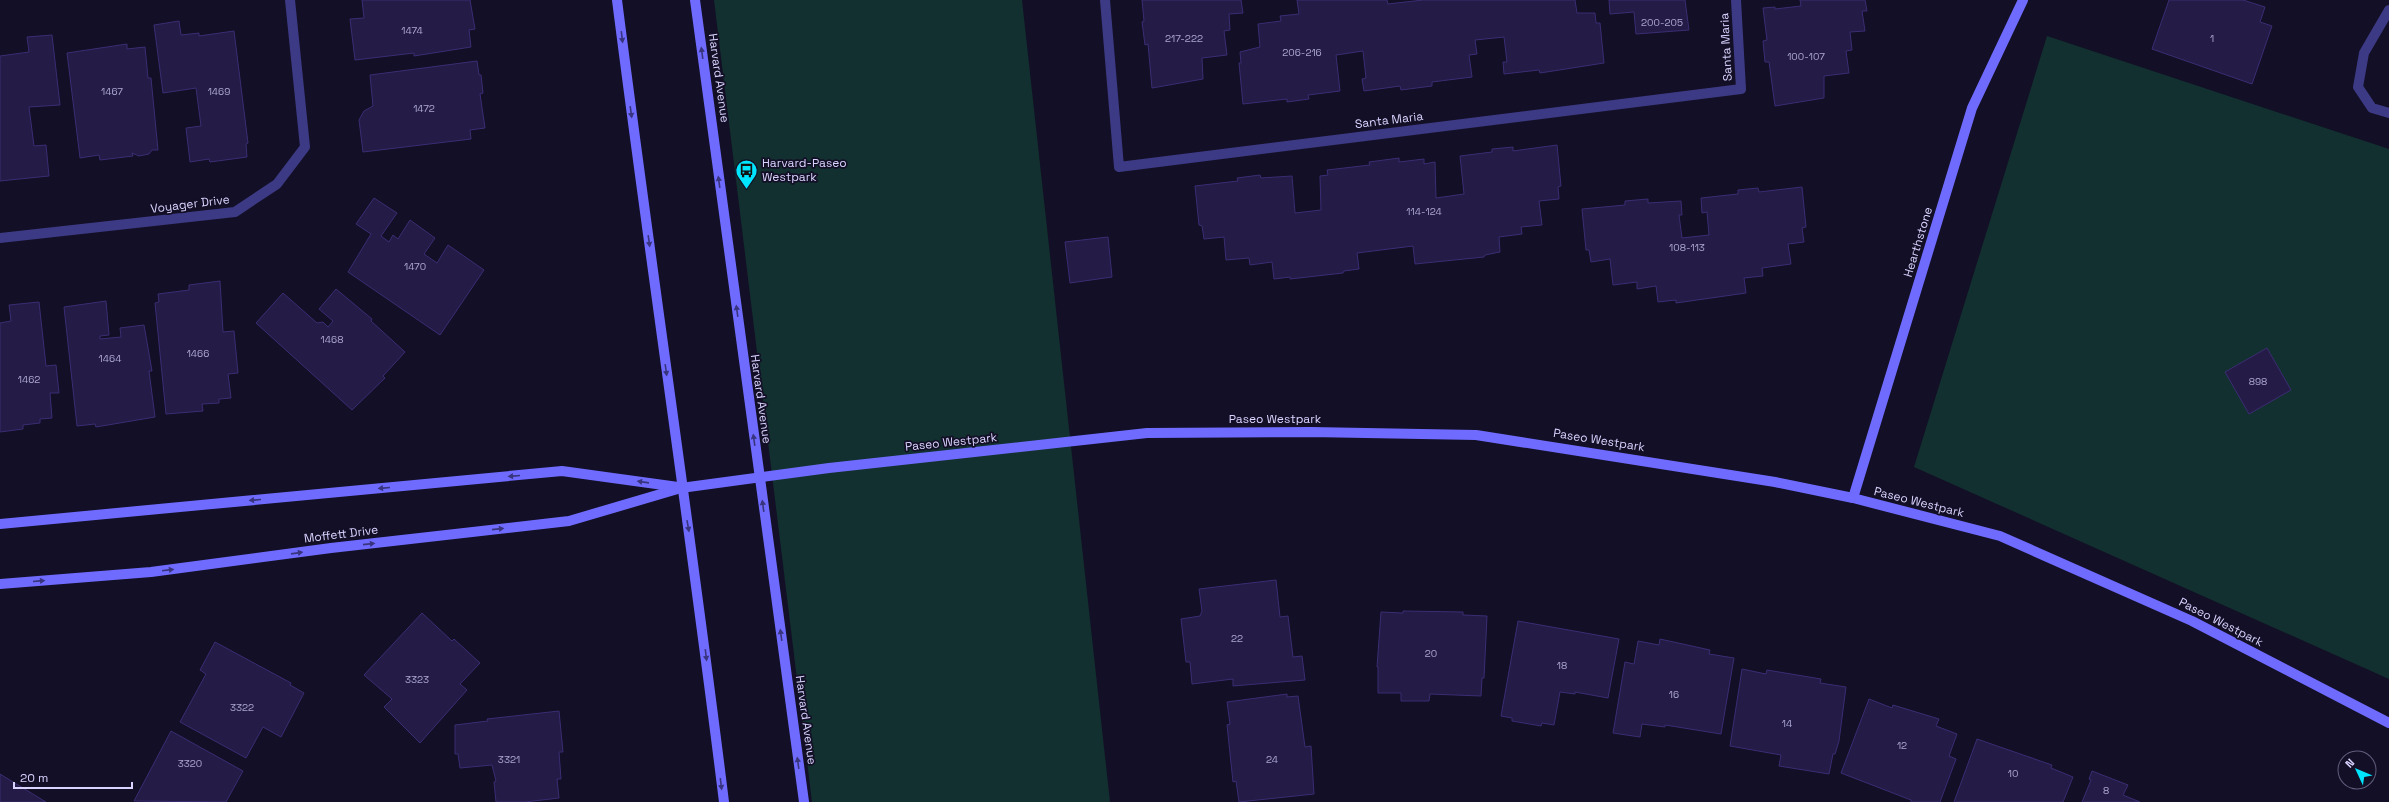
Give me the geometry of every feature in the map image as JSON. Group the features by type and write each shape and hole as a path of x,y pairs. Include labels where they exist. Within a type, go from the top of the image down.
{"street":[{"name":"Voyager Drive","path":"0,238 235,212 277,184 305,147 290,0"},
{"path":"617,0 682,488 696,574 724,802"},
{"name":"Harvard Avenue","path":"695,0 804,802"},
{"name":"Santa Maria","path":"1104,0 1119,167 1741,89 1736,0"},
{"name":"Hearthstone","path":"1853,498 1972,108 2023,0"},
{"path":"2389,10 2364,53 2358,88 2372,108 2389,113"},
{"name":"Paseo Westpark","path":"759,478 829,468 1147,433 1318,432 1476,435 1768,481 1853,498 2000,536 2192,620 2389,723"},
{"name":"Moffett Drive","path":"0,524 562,471 682,488"},
{"name":"Moffett Drive","path":"0,584 151,572 331,548 569,521 682,488 759,478"}],"green space":[{"path":"714,0 1022,0 1110,802 812,802"},
{"path":"2047,36 2389,149 2389,679 1914,467"}],"building":[{"path":"362,0 470,0 475,29 469,30 471,47 414,56 414,53 355,60 350,19 364,18"},
{"path":"1142,0 1241,0 1243,13 1229,14 1230,30 1224,31 1227,55 1202,58 1203,79 1152,88 1148,44 1145,45 1142,22 1144,21"},
{"path":"1297,0 1387,0 1388,4 1423,0 1575,0 1577,13 1595,13 1596,23 1600,23 1604,63 1540,73 1539,70 1504,74 1503,62 1507,62 1504,37 1475,40 1477,54 1469,55 1472,77 1432,82 1432,86 1401,90 1400,86 1364,91 1362,79 1366,78 1363,51 1336,55 1340,91 1308,95 1309,99 1287,102 1287,99 1243,104 1239,63 1241,63 1240,52 1260,47 1258,24 1281,21 1280,16 1299,14"},
{"path":"1609,0 1685,0 1689,30 1636,34 1634,12 1610,14"},
{"path":"1800,0 1865,0 1867,11 1862,11 1865,31 1850,32 1852,50 1846,51 1849,73 1824,76 1824,98 1775,106 1769,62 1765,62 1763,41 1767,40 1763,8 1775,7 1775,9 1801,6"},
{"path":"2169,0 2243,0 2265,7 2260,22 2272,26 2252,84 2152,49"},
{"path":"179,21 181,35 199,33 199,36 234,31 248,143 246,144 247,157 210,162 209,159 190,162 186,128 201,126 196,88 163,93 154,25"},
{"path":"52,35 60,105 29,107 34,146 46,145 49,176 0,181 0,56 29,52 27,37"},
{"path":"127,44 127,49 145,47 148,78 151,78 158,150 152,150 149,154 139,156 132,153 133,156 100,160 99,155 80,158 67,53"},
{"path":"477,61 479,75 481,75 483,93 480,94 485,128 470,130 471,139 363,152 359,120 364,111 373,106 370,75"},
{"path":"1557,145 1561,186 1558,187 1559,199 1539,201 1542,225 1521,227 1522,234 1499,237 1500,252 1485,255 1484,257 1415,264 1413,246 1357,253 1359,269 1344,271 1343,273 1290,279 1290,277 1274,279 1272,262 1250,265 1249,258 1226,260 1224,237 1204,239 1202,226 1199,225 1195,186 1238,181 1237,178 1260,175 1261,178 1292,176 1295,213 1321,210 1320,176 1328,175 1327,170 1370,165 1369,162 1399,158 1399,162 1424,159 1424,164 1435,162 1436,198 1464,194 1460,156 1492,152 1492,149 1513,147 1513,151"},
{"path":"1802,187 1806,227 1802,228 1804,242 1788,244 1791,264 1762,268 1763,276 1744,278 1746,293 1676,303 1676,300 1658,302 1656,286 1637,289 1637,282 1613,285 1610,259 1591,262 1589,250 1586,250 1582,209 1625,205 1625,201 1648,199 1648,203 1681,201 1682,215 1679,215 1682,238 1709,235 1707,212 1702,213 1701,198 1738,194 1738,190 1758,188 1759,192"},
{"path":"374,198 397,213 381,236 389,242 393,235 398,239 410,220 435,238 424,254 437,263 448,245 484,270 440,335 348,272 371,234 356,224"},
{"path":"1108,237 1112,277 1070,283 1065,242"},
{"path":"220,281 223,332 234,331 238,373 228,374 231,398 219,399 219,403 202,404 203,411 166,414 155,303 159,302 158,294 189,290 189,285"},
{"path":"336,289 372,319 371,321 405,352 383,376 385,378 352,410 256,323 283,293 317,323 323,322 328,327 333,321 319,309"},
{"path":"106,301 109,335 100,336 100,339 121,337 120,328 144,325 152,371 149,371 155,417 96,427 95,424 77,426 64,307"},
{"path":"39,302 46,366 56,365 59,393 50,393 52,418 40,419 40,423 23,425 23,429 0,432 0,323 11,321 9,305"},
{"path":"2267,348 2291,390 2249,414 2225,372"},
{"path":"1276,580 1280,617 1288,616 1293,657 1302,656 1305,680 1233,686 1233,679 1192,684 1190,662 1186,662 1181,619 1200,616 1202,611 1199,589"},
{"path":"1403,611 1463,612 1463,615 1487,616 1484,678 1482,678 1481,696 1430,694 1429,701 1401,701 1401,693 1378,693 1377,667 1381,612 1403,613"},
{"path":"422,613 452,641 454,639 480,663 460,684 467,690 420,743 384,707 392,699 364,675"},
{"path":"1518,621 1619,639 1608,698 1575,692 1575,694 1560,692 1554,725 1542,723 1541,726 1512,721 1512,718 1501,716"},
{"path":"1660,639 1710,650 1709,654 1734,658 1721,734 1665,725 1665,727 1642,724 1640,737 1613,733 1625,662 1634,664 1638,641 1659,645"},
{"path":"215,642 291,683 290,685 304,693 281,737 263,727 246,758 180,722 206,674 200,670"},
{"path":"1742,669 1766,674 1767,670 1821,679 1820,683 1846,687 1839,741 1835,754 1833,754 1829,774 1779,766 1781,755 1730,746"},
{"path":"1287,694 1287,697 1298,696 1305,747 1311,746 1314,794 1239,802 1236,781 1233,782 1227,725 1230,724 1227,702"},
{"path":"1869,699 1892,708 1893,705 1939,719 1936,726 1957,734 1949,756 1956,759 1940,802 1911,802 1911,800 1841,773"},
{"path":"559,711 563,752 559,752 561,779 557,779 559,798 525,802 496,802 494,782 496,781 492,765 460,768 458,754 455,754 455,725 488,721 487,719"},
{"path":"171,731 243,771 226,802 134,801"},
{"path":"1977,739 2052,765 2051,768 2073,777 2063,802 1954,802"},
{"path":"2092,771 2128,785 2123,795 2140,802 2082,802 2091,780 2089,779"},
{"path":"0,774 46,802 0,802"}],"place":[{"name":"Harvard-Paseo Westpark","path":"747,190"}]}
